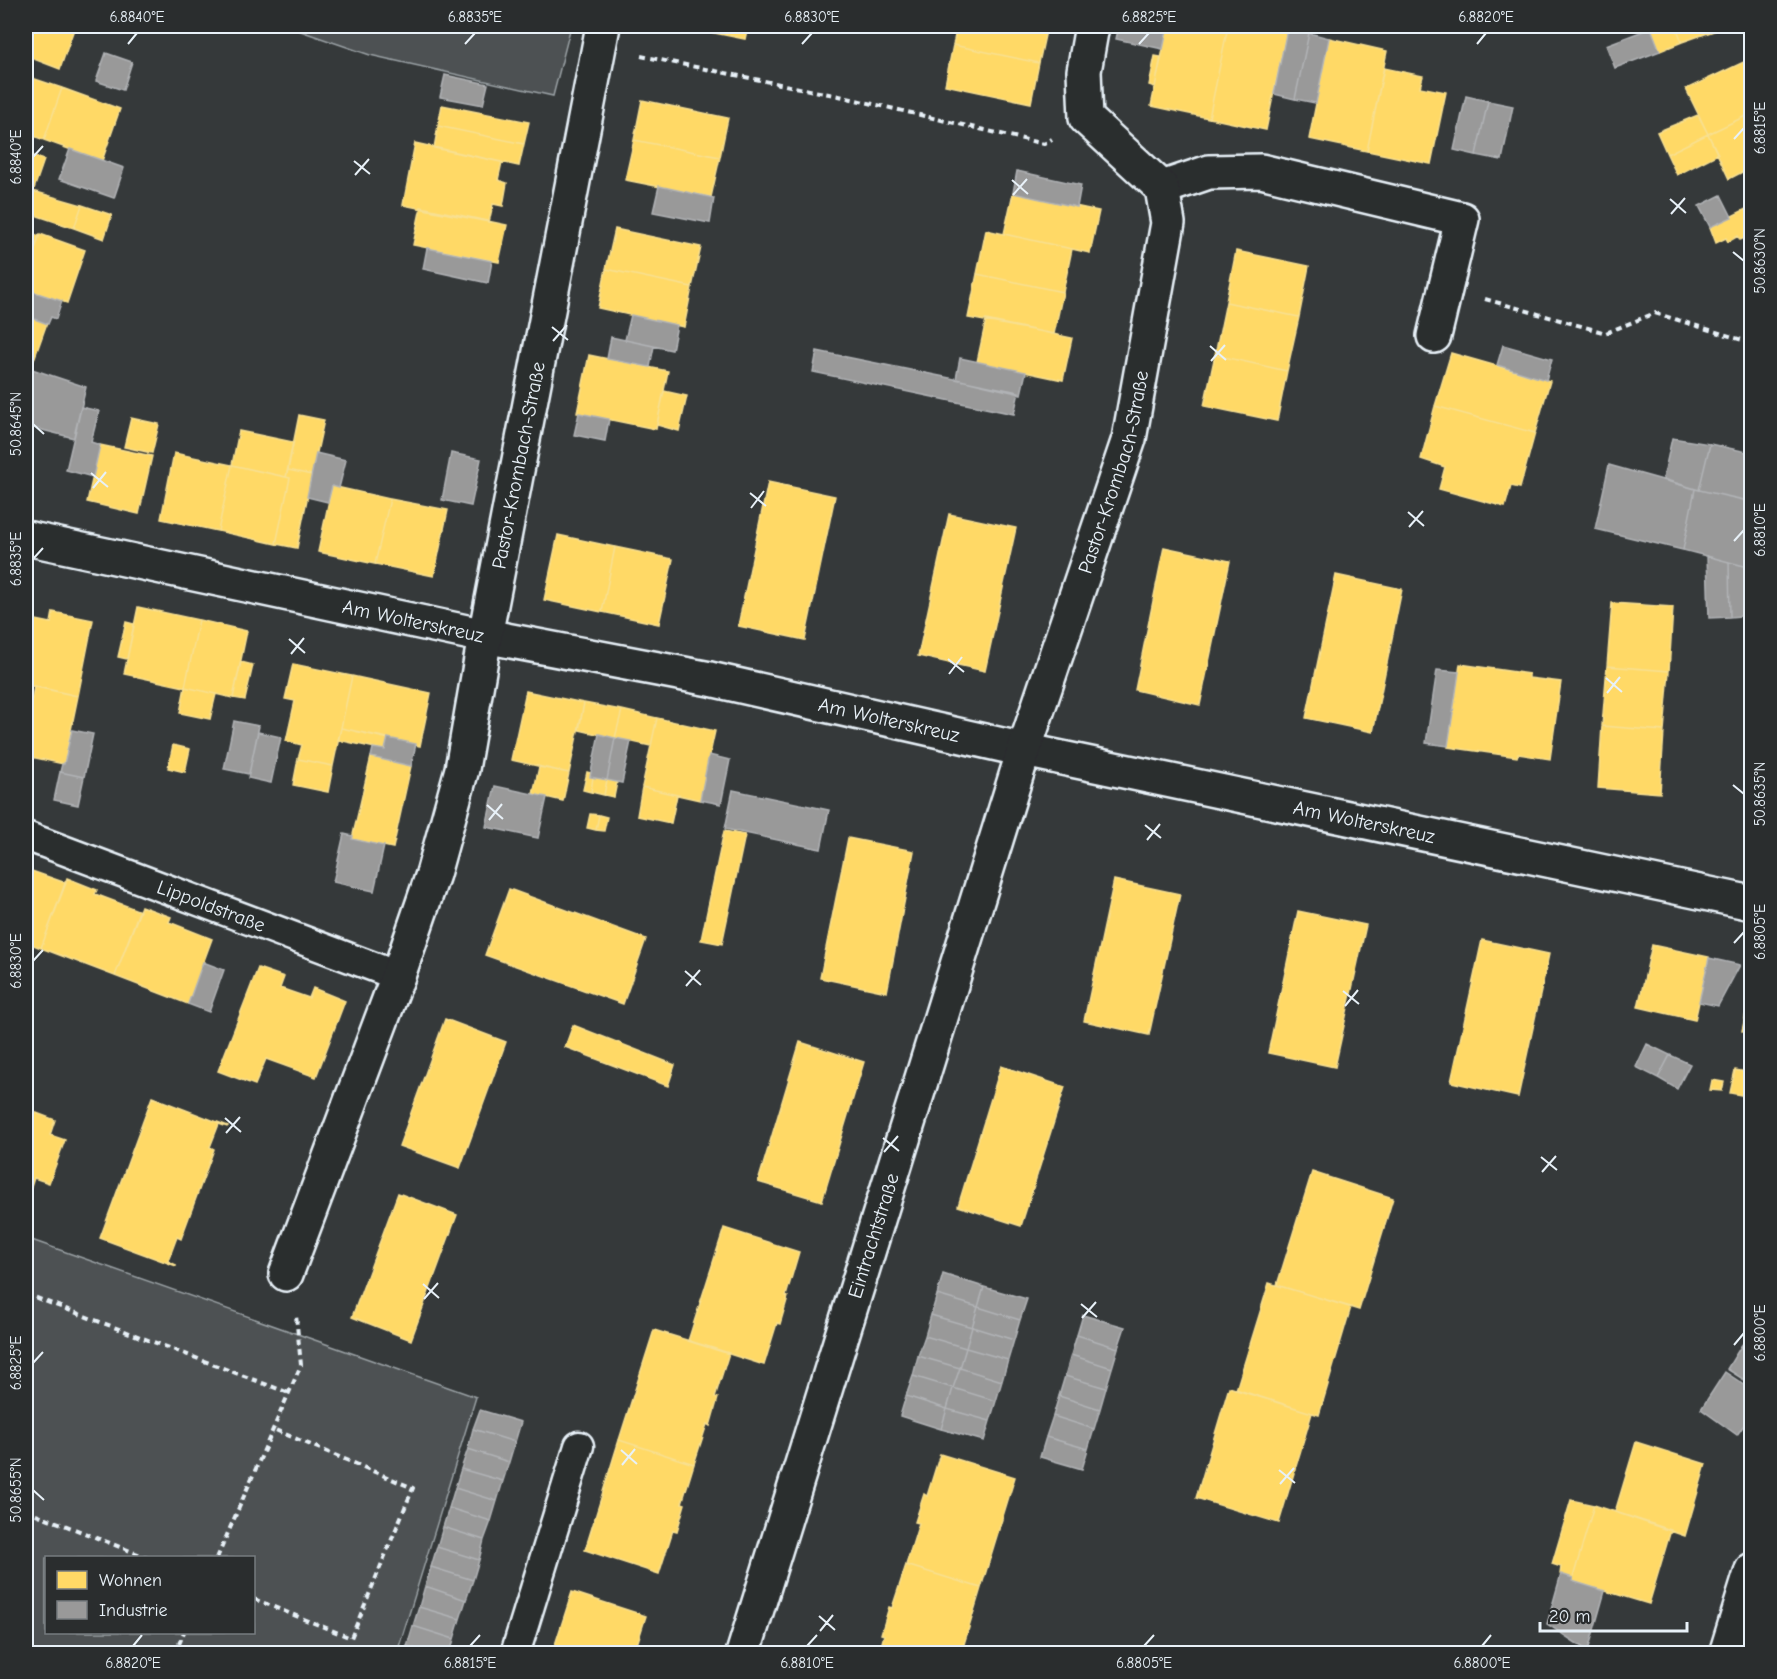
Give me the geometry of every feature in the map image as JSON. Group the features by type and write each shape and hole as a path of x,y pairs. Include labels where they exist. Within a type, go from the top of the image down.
{"street":[{"path":"1092,26 1084,71 1086,118 1162,188 1209,172 1261,171 1462,219 1434,336"},
{"name":"Pastor-Krombach-Straße","path":"485,636 600,36"},
{"name":"Pastor-Krombach-Straße","path":"1024,750 1129,439 1168,223 1162,188"},
{"name":"Am Wolterskreuz","path":"26,538 485,636 710,679 1024,750 1752,903"},
{"path":"286,1274 398,976 433,874 462,769 485,636"},
{"name":"Eintrachtstraße","path":"743,1653 1024,750"},
{"path":"1726,1653 1752,1570"}],"lane":[{"name":"Lippoldstraße","path":"26,836 398,976"},
{"path":"515,1653 579,1446"}],"path":[{"path":"600,36 839,96 1044,144 1086,118"},
{"path":"1447,288 1606,333 1654,313 1752,343"},
{"path":"217,1556 301,1365 295,1306 286,1274"},
{"path":"26,1294 289,1393"},
{"path":"255,1599 351,1638 413,1488 273,1429"},
{"path":"26,1510 145,1556"},
{"path":"175,1653 183,1634"}],"shaded area":[{"path":"286,26 571,26 553,96 370,55"},
{"path":"26,1238 476,1397 397,1653 26,1653"}],"building: Wohnen":[{"path":"26,26 75,26 60,69 26,56"},
{"path":"680,26 748,26 745,39"},
{"path":"957,26 1047,26 1039,63 953,45"},
{"path":"1168,26 1228,26 1209,118 1151,106"},
{"path":"1228,26 1269,26 1287,29 1266,130 1209,118"},
{"path":"1650,26 1676,26 1682,42 1660,51"},
{"path":"1676,26 1728,26 1682,42"},
{"path":"1329,38 1387,51 1367,151 1309,139"},
{"path":"953,45 1039,63 1031,103 945,85"},
{"path":"1155,56 1161,57 1155,87 1149,85"},
{"path":"1746,61 1752,71 1752,113 1708,134 1686,89"},
{"path":"1384,68 1423,76 1420,87 1446,92 1431,164 1367,151"},
{"path":"26,76 62,88 44,140 26,133"},
{"path":"62,88 120,109 102,161 44,140"},
{"path":"642,100 728,118 720,157 634,140"},
{"path":"442,105 529,122 524,144 438,126"},
{"path":"1752,113 1752,167 1729,179 1708,134"},
{"path":"1698,115 1708,134 1667,154 1657,132"},
{"path":"438,126 524,144 519,166 434,148"},
{"path":"1708,134 1718,154 1677,175 1667,154"},
{"path":"634,140 720,157 711,197 625,180"},
{"path":"415,143 502,162 498,180 507,183 503,206 493,204 489,222 403,205"},
{"path":"26,153 44,160 26,212"},
{"path":"33,191 82,205 74,228 26,212"},
{"path":"1013,193 1099,211 1090,253 1004,234"},
{"path":"82,205 112,215 104,239 74,228"},
{"path":"421,207 507,225 499,262 413,245"},
{"path":"1746,209 1752,220 1752,235 1740,240 1738,236 1728,242 1726,238 1716,243 1710,227"},
{"path":"615,229 701,247 692,287 606,269"},
{"path":"986,230 1072,249 1063,292 977,274"},
{"path":"26,231 39,236 26,277"},
{"path":"40,234 85,250 67,303 26,289 26,277"},
{"path":"1236,251 1309,266 1299,317 1226,302"},
{"path":"606,269 692,287 684,327 598,308"},
{"path":"977,274 1063,292 1054,334 968,318"},
{"path":"1226,302 1299,317 1287,371 1215,355"},
{"path":"26,316 47,323 31,368 26,367"},
{"path":"986,320 1072,338 1063,380 977,362"},
{"path":"1451,353 1550,381 1535,433 1435,406"},
{"path":"589,355 668,371 656,429 577,413"},
{"path":"1215,355 1287,371 1277,421 1204,406"},
{"path":"664,391 687,396 679,431 657,425"},
{"path":"1435,406 1535,433 1520,488 1511,486 1505,507 1439,489 1445,467 1421,459"},
{"path":"299,415 324,420 312,475 288,470"},
{"path":"131,418 159,424 152,453 124,447"},
{"path":"239,431 293,442 286,477 232,465"},
{"path":"100,445 152,456 139,514 87,502"},
{"path":"174,453 232,465 218,531 161,519"},
{"path":"232,465 290,478 276,544 218,531"},
{"path":"288,470 312,475 297,548 276,544 290,478 286,477"},
{"path":"768,482 835,496 805,640 738,626"},
{"path":"332,486 390,499 375,564 318,552"},
{"path":"390,499 448,510 434,576 375,564"},
{"path":"949,514 1016,528 985,671 918,656"},
{"path":"558,535 615,547 602,612 544,600"},
{"path":"615,547 673,559 659,624 602,612"},
{"path":"1164,547 1230,561 1200,705 1135,690"},
{"path":"1336,575 1402,589 1373,732 1306,718"},
{"path":"1612,603 1673,607 1669,671 1607,666"},
{"path":"138,607 199,620 185,687 124,674"},
{"path":"53,612 93,620 78,696 26,685 26,618 51,623"},
{"path":"199,620 247,631 233,698 185,687"},
{"path":"126,622 134,624 127,659 118,657"},
{"path":"241,662 253,665 245,700 233,698"},
{"path":"293,664 352,676 333,766 298,759 302,745 286,741 295,701 285,699"},
{"path":"1460,664 1529,674 1529,678 1561,682 1550,759 1518,754 1517,757 1448,747"},
{"path":"1607,666 1669,671 1664,731 1602,726"},
{"path":"352,676 431,693 420,746 341,728"},
{"path":"34,686 78,696 64,764 26,756 26,729"},
{"path":"185,687 216,694 210,719 180,713"},
{"path":"526,691 584,703 569,773 511,760"},
{"path":"584,703 622,710 615,738 579,730"},
{"path":"622,710 657,718 651,746 615,738"},
{"path":"657,718 715,731 700,800 642,787"},
{"path":"1602,726 1664,731 1660,793 1598,788"},
{"path":"341,728 388,738 385,750 338,740"},
{"path":"173,745 190,749 185,772 168,768"},
{"path":"371,757 411,766 393,848 352,839"},
{"path":"298,759 333,766 328,792 293,785"},
{"path":"539,767 569,773 563,801 533,794"},
{"path":"587,772 591,773 590,777 593,777 591,792 583,790"},
{"path":"593,777 607,780 604,795 591,792"},
{"path":"607,780 617,782 614,797 604,795"},
{"path":"642,787 677,795 671,823 637,816"},
{"path":"590,814 599,815 596,830 587,828"},
{"path":"599,815 607,817 604,831 596,830"},
{"path":"724,831 745,835 722,944 701,940"},
{"path":"848,838 914,851 887,992 820,978"},
{"path":"26,869 66,883 41,948 26,942"},
{"path":"67,878 97,890 95,894 140,911 115,976 41,948"},
{"path":"1114,880 1180,894 1149,1035 1084,1021"},
{"path":"509,889 646,939 623,1004 485,955"},
{"path":"141,906 171,917 169,922 212,939 188,1004 115,976"},
{"path":"1298,911 1366,925 1335,1067 1268,1053"},
{"path":"1482,940 1549,954 1518,1097 1451,1082"},
{"path":"1652,945 1709,957 1695,1020 1638,1007"},
{"path":"258,968 284,977 280,988 309,998 313,988 345,1001 316,1077 266,1059 255,1085 218,1071"},
{"path":"1752,986 1752,1033 1742,1031"},
{"path":"445,1019 506,1042 460,1168 399,1146"},
{"path":"573,1025 675,1065 668,1086 565,1047"},
{"path":"800,1042 864,1062 822,1201 758,1182"},
{"path":"1001,1066 1065,1087 1021,1226 958,1206"},
{"path":"1735,1070 1752,1073 1752,1097 1730,1093"},
{"path":"1712,1080 1724,1082 1722,1091 1710,1090"},
{"path":"152,1097 228,1126 219,1124 210,1147 214,1149 181,1239 177,1237 168,1261 176,1266 100,1238"},
{"path":"26,1109 55,1120 50,1135 65,1140 49,1183 34,1178 26,1202"},
{"path":"1312,1172 1393,1198 1359,1310 1277,1285"},
{"path":"398,1193 457,1215 411,1340 352,1317"},
{"path":"724,1228 799,1252 780,1324 777,1323 764,1365 688,1341"},
{"path":"1269,1283 1351,1307 1319,1415 1236,1390"},
{"path":"654,1330 729,1353 715,1397 718,1398 710,1426 707,1424 694,1464 619,1440"},
{"path":"1229,1387 1312,1413 1279,1523 1196,1498"},
{"path":"619,1440 694,1464 682,1503 685,1504 677,1531 673,1530 659,1574 585,1550"},
{"path":"1636,1442 1706,1464 1685,1536 1615,1512"},
{"path":"940,1454 1015,1477 981,1588 906,1565 919,1523 915,1522 924,1494 927,1496"},
{"path":"1571,1500 1594,1505 1573,1578 1560,1574 1561,1567 1552,1564"},
{"path":"1594,1505 1671,1530 1649,1604 1572,1581"},
{"path":"906,1565 981,1588 961,1654 879,1654 884,1635 881,1634 889,1607 892,1608"},
{"path":"572,1592 646,1616 634,1654 552,1654"}],"building: Industrie":[{"path":"1119,26 1168,26 1163,49 1116,39"},
{"path":"1651,28 1660,51 1615,68 1606,45"},
{"path":"1287,29 1309,33 1295,99 1274,94"},
{"path":"1309,33 1329,38 1316,103 1295,99"},
{"path":"106,53 132,62 123,90 96,81"},
{"path":"445,75 488,84 483,105 440,97"},
{"path":"1466,96 1488,101 1476,155 1454,150"},
{"path":"1488,101 1513,106 1502,160 1476,155"},
{"path":"70,149 124,168 114,198 59,179"},
{"path":"1017,171 1081,185 1077,207 1013,193"},
{"path":"659,186 714,198 710,223 653,212"},
{"path":"1721,195 1732,217 1710,227 1699,206"},
{"path":"427,248 492,261 488,283 423,269"},
{"path":"28,290 62,301 56,319 51,317 48,324 26,316"},
{"path":"631,315 677,325 672,350 625,340"},
{"path":"611,337 654,346 650,367 607,359"},
{"path":"1503,345 1552,359 1546,380 1497,365"},
{"path":"817,351 1019,392 1014,414 813,372"},
{"path":"960,358 1026,372 1021,394 956,379"},
{"path":"26,367 86,387 74,438 26,426"},
{"path":"81,407 99,411 91,442 100,445 93,477 66,470"},
{"path":"579,413 609,419 605,441 574,435"},
{"path":"1672,438 1710,444 1699,490 1663,479"},
{"path":"1710,444 1752,453 1752,492 1749,501 1699,490"},
{"path":"316,453 346,460 339,488 332,486 328,502 307,497"},
{"path":"451,453 481,459 471,506 442,500"},
{"path":"1609,465 1695,489 1683,550 1595,529"},
{"path":"1695,489 1752,502 1752,568 1683,550"},
{"path":"1707,556 1729,562 1730,617 1709,618"},
{"path":"1729,562 1751,568 1752,615 1730,617"},
{"path":"1437,670 1459,672 1448,746 1426,743"},
{"path":"234,721 259,726 249,774 224,769"},
{"path":"72,730 93,734 84,777 60,772"},
{"path":"258,732 281,737 271,783 248,778"},
{"path":"599,734 615,738 607,780 590,777"},
{"path":"388,738 416,744 411,766 371,757 373,748 385,750"},
{"path":"615,738 631,741 622,783 607,780"},
{"path":"709,755 730,760 721,804 700,800"},
{"path":"60,772 84,777 78,805 54,800"},
{"path":"495,786 547,797 538,838 486,827"},
{"path":"733,790 829,810 821,849 725,829"},
{"path":"344,834 353,836 352,839 384,846 374,891 333,882"},
{"path":"1709,958 1740,965 1718,1006 1699,1002"},
{"path":"203,962 224,970 209,1012 188,1004"},
{"path":"1647,1044 1670,1055 1658,1078 1636,1067"},
{"path":"1670,1055 1690,1064 1677,1089 1658,1078"},
{"path":"943,1274 984,1287 978,1307 937,1295"},
{"path":"984,1287 1027,1299 1020,1320 978,1307"},
{"path":"937,1295 978,1307 972,1327 931,1315"},
{"path":"978,1307 1020,1320 1014,1340 972,1327"},
{"path":"931,1315 972,1327 966,1348 925,1336"},
{"path":"1083,1315 1125,1327 1118,1348 1077,1335"},
{"path":"972,1327 1014,1340 1008,1360 966,1348"},
{"path":"1752,1331 1752,1354 1741,1346"},
{"path":"1077,1335 1118,1348 1112,1368 1071,1355"},
{"path":"925,1336 966,1348 960,1368 918,1356"},
{"path":"1741,1346 1752,1354 1752,1385 1727,1369"},
{"path":"966,1348 1008,1360 1002,1381 960,1368"},
{"path":"1071,1355 1112,1368 1106,1388 1065,1376"},
{"path":"918,1356 960,1368 953,1388 913,1376"},
{"path":"960,1368 1002,1381 996,1401 953,1388"},
{"path":"1725,1372 1752,1390 1752,1414 1737,1435 1701,1409"},
{"path":"913,1376 953,1388 947,1409 906,1396"},
{"path":"1065,1376 1106,1388 1100,1409 1059,1396"},
{"path":"953,1388 996,1401 990,1421 947,1409"},
{"path":"906,1396 947,1409 941,1429 900,1416"},
{"path":"1059,1396 1100,1409 1094,1429 1053,1416"},
{"path":"947,1409 990,1421 984,1441 941,1429"},
{"path":"480,1410 521,1422 515,1442 473,1429"},
{"path":"1053,1416 1094,1429 1088,1449 1046,1437"},
{"path":"473,1429 515,1442 509,1462 468,1449"},
{"path":"1046,1437 1088,1449 1082,1469 1040,1457"},
{"path":"468,1449 509,1462 503,1481 461,1469"},
{"path":"461,1469 503,1481 497,1501 455,1488"},
{"path":"455,1488 497,1501 491,1521 449,1508"},
{"path":"449,1508 491,1521 484,1540 443,1527"},
{"path":"443,1527 484,1540 479,1560 437,1547"},
{"path":"437,1547 479,1560 473,1580 431,1567"},
{"path":"431,1567 473,1580 466,1600 425,1586"},
{"path":"1561,1574 1573,1578 1572,1581 1605,1591 1588,1651 1547,1624"},
{"path":"425,1586 466,1600 460,1619 419,1607"},
{"path":"419,1607 460,1619 454,1639 413,1626"},
{"path":"413,1626 454,1639 450,1654 431,1654 407,1646"},
{"path":"407,1646 431,1654 404,1654"}]}
